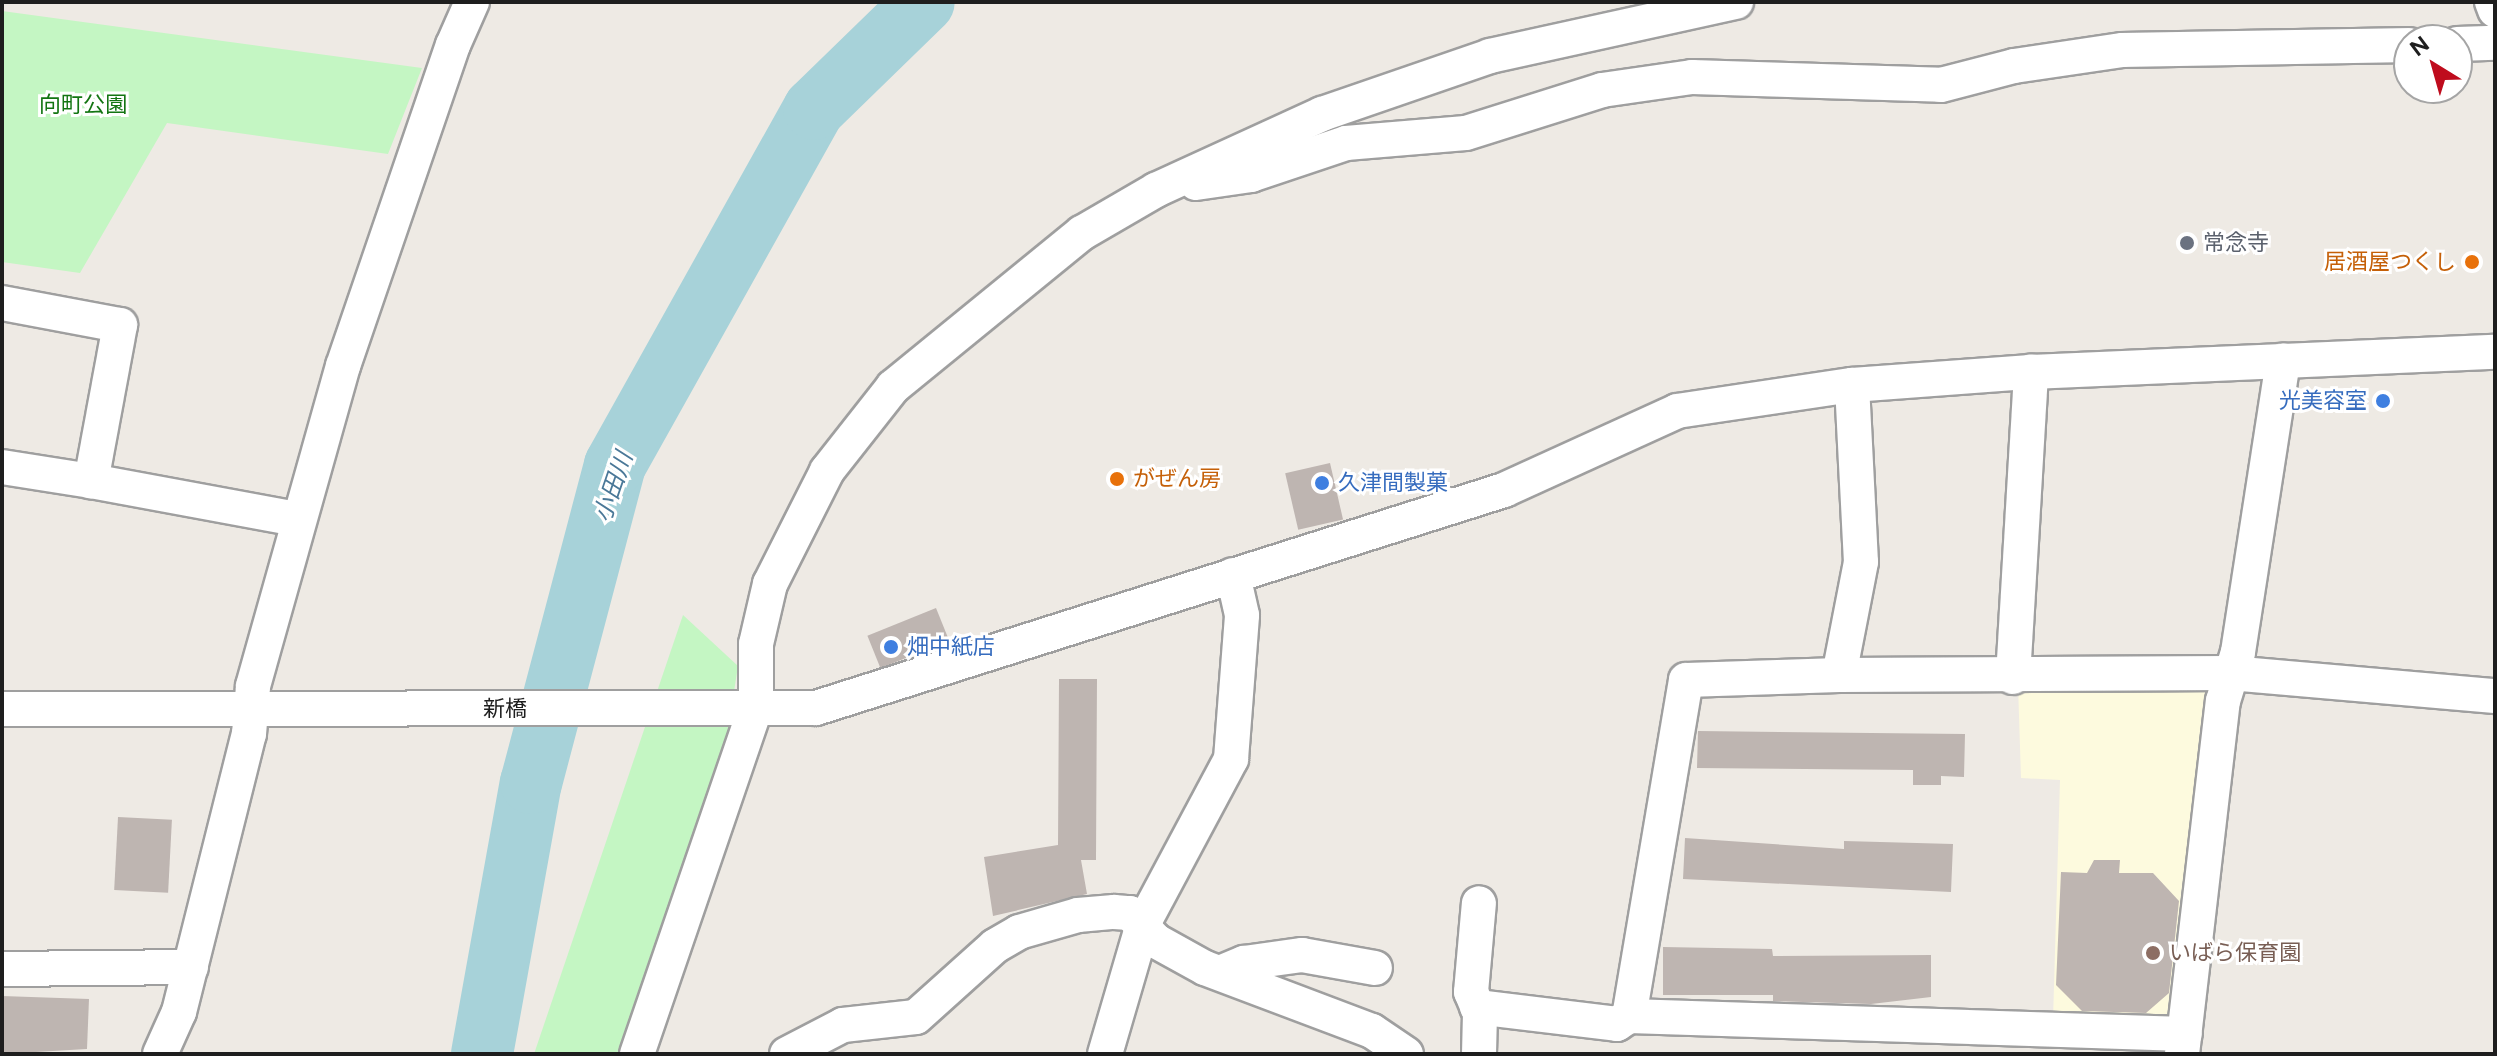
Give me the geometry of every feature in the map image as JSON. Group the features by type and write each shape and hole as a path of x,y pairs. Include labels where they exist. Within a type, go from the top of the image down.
{"street":[{"path":"160,1054 191,967 249,734 263,709 297,519 343,366 472,2"},
{"path":"637,1054 745,708 770,584 827,471 893,387 1082,233 1156,190 1322,114 1490,56 1736,2"},
{"path":"2492,2 2495,10"},
{"path":"2473,44 2495,43"},
{"path":"1156,190 1251,175 1346,143 1466,133 1602,90 1692,77 1941,85 2014,66 2123,50 2393,45"},
{"path":"2,303 120,325 91,481"},
{"name":"新橋","path":"2,709 816,708 1504,490 1677,411 1852,385 2031,372 2495,352"},
{"path":"1477,1007 1617,1024 1629,1016 2183,1044 2230,673 2283,360"},
{"path":"2013,677 2031,372"},
{"path":"1839,675 1861,562 1852,385"},
{"path":"2,467 297,519"},
{"path":"1105,1054 1143,924 1231,759 1242,615 1233,575"},
{"path":"1629,1016 1686,680 1839,675 2013,677 2230,673 2495,696"},
{"path":"1479,903 1471,992 1477,1007 1479,1054"},
{"path":"787,1054 843,1025 916,1017 995,946 1042,923 1114,912 1130,913 1156,941 1220,973 1372,1031 1406,1054"},
{"path":"1220,973 1244,963 1302,955 1375,968"},
{"path":"2,969 191,967"}],"shaded area":[{"path":"2018,685 2203,686 2213,700 2174,1025 2053,1020 2060,780 2021,778"}],"green space":[{"name":"向町公園","path":"2,11 422,68 388,154 167,123 80,273 2,262"},
{"path":"683,615 738,666 727,736 624,1054 534,1054"}],"building":[{"path":"1330,463 1343,520 1298,530 1285,473"},
{"path":"936,608 949,640 880,668 867,636"},
{"path":"1059,679 1097,679 1096,860 1081,860 1087,894 993,916 984,857 1058,845"},
{"path":"1698,731 1965,734 1964,777 1941,776 1941,785 1913,785 1913,770 1697,768"},
{"path":"118,817 172,820 168,893 114,890"},
{"path":"1685,838 1844,849 1844,841 1953,844 1951,892 1683,879"},
{"path":"2094,860 2120,860 2119,873 2153,873 2179,901 2169,993 2146,1013 2082,1011 2056,985 2061,872 2087,873"},
{"path":"1663,947 1772,949 1773,956 1931,955 1931,997 1871,1004 1773,1001 1773,995 1663,995"},
{"path":"2,996 89,999 87,1049 2,1054"}],"waterway":[{"name":"小田川","path":"482,1054 531,783 615,465 814,109 924,2"}],"place":[{"name":"常念寺","path":"2187,243"},
{"name":"居酒屋つくし","path":"2472,262"},
{"name":"光美容室","path":"2383,401"},
{"name":"がぜん房","path":"1117,479"},
{"name":"久津間製菓","path":"1322,483"},
{"name":"畑中紙店","path":"891,647"},
{"name":"いばら保育園","path":"2153,953"}]}
